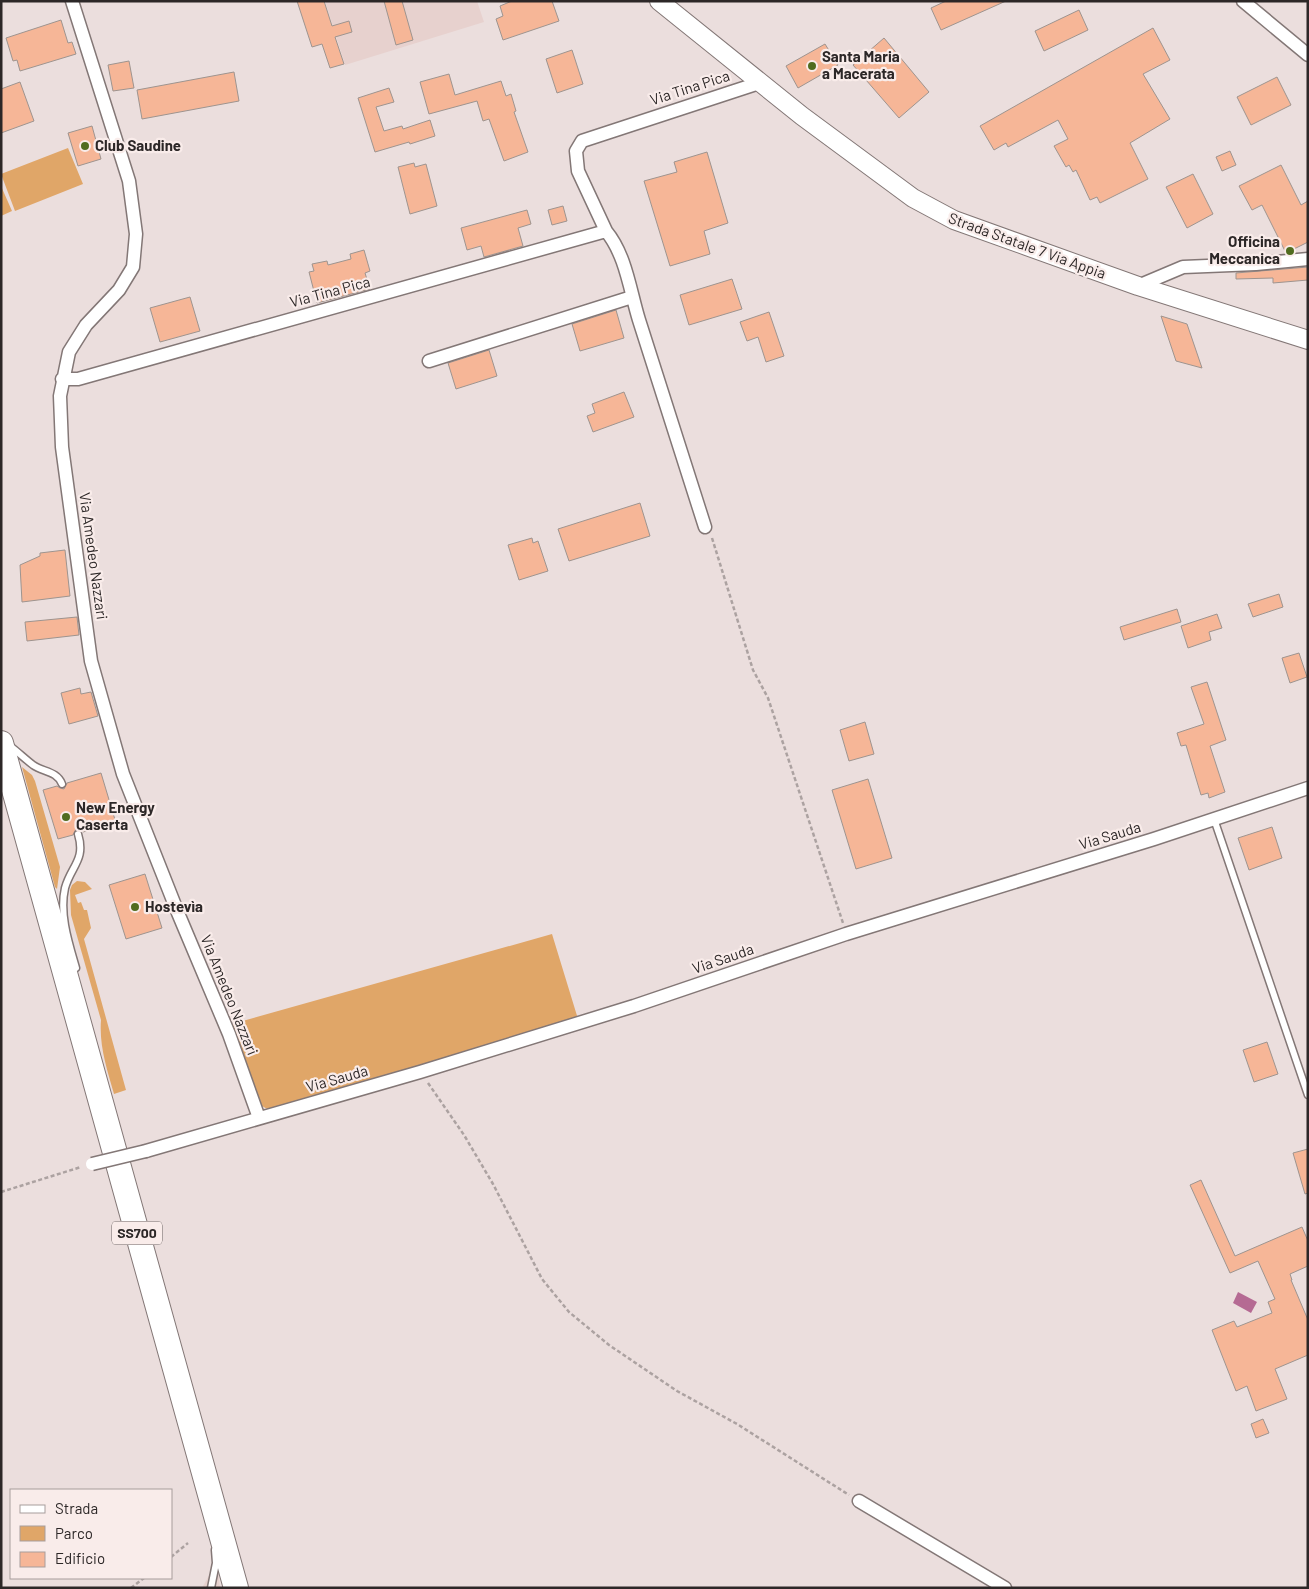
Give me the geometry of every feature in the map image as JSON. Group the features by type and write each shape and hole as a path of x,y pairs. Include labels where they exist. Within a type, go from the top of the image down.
{"highway":[{"name":"SS700","path":"1,743 89,1046 236,1588"}],"main road":[{"name":"Strada Statale 7 Via Appia","path":"659,1 759,83 912,198 954,220 1138,286 1308,340"}],"street":[{"name":"Via Amedeo Nazzari","path":"72,1 129,181 136,234 133,267 119,290 86,325 69,352 60,396 62,447 91,661 123,774 178,913 229,1034 258,1118"},
{"path":"1243,1 1308,55"},
{"name":"Via Tina Pica","path":"705,527 632,297 621,256 612,238 606,232 578,171 576,151 582,141 759,83"},
{"name":"Via Tina Pica","path":"62,379 78,379 606,232"},
{"path":"1138,286 1184,267 1256,264 1308,259"},
{"path":"429,361 632,297"},
{"name":"Via Sauda","path":"92,1164 146,1151 420,1072 634,1006 846,934 1154,839 1308,788"},
{"path":"859,1501 1005,1588"}],"lane":[{"path":"1,738 34,766 53,773 60,779 62,784"},
{"path":"1214,819 1308,1095"},
{"path":"78,834 81,845 79,859 66,888 63,905 68,939 78,974"},
{"path":"187,1410 187,1442"},
{"path":"211,1588 216,1563 215,1544"}],"path":[{"path":"705,527 712,538 753,670 768,698 846,934"},
{"path":"420,1072 464,1135 488,1176 542,1279 569,1312 609,1345 677,1391 737,1424 793,1462 859,1501"},
{"path":"1,1192 92,1164"},
{"path":"172,1555 188,1543"},
{"path":"131,1588 143,1579"}],"shaded area":[{"path":"325,1 477,1 484,22 345,65"},
{"path":"1238,1292 1257,1302 1251,1313 1233,1303"},
{"path":"216,1563 220,1588 202,1588"}],"green space":[{"path":"68,148 83,184 15,211 1,174"},
{"path":"1,186 12,211 1,216"},
{"path":"22,767 32,775 35,781 60,867 57,889 55,887"},
{"path":"77,881 85,882 92,889 75,895 78,903 81,902 84,910 87,910 91,928 84,939 126,1090 114,1094 102,1048 101,1020 71,915 70,890"},
{"path":"552,934 578,1019 269,1110 262,1106 232,1024"}],"building":[{"path":"297,1 324,1 332,26 349,21 352,32 335,37 344,64 330,68 322,44 312,47"},
{"path":"384,1 402,1 413,40 396,45"},
{"path":"512,1 552,1 559,21 503,40 496,19 503,16 500,6"},
{"path":"946,1 1006,1 941,30 931,8"},
{"path":"1079,10 1088,30 1044,51 1035,31"},
{"path":"61,20 68,43 72,42 76,54 20,71 17,60 13,61 6,38"},
{"path":"1153,28 1170,60 1143,74 1170,119 1130,143 1148,179 1100,203 1097,197 1090,200 1076,170 1073,172 1069,165 1066,167 1054,146 1068,139 1058,120 1008,147 1006,143 994,150 980,126"},
{"path":"884,38 929,92 899,118 853,65"},
{"name":"Santa Maria a Macerata","path":"825,44 838,65 798,88 786,66"},
{"path":"572,50 583,84 557,93 546,59"},
{"path":"129,61 134,88 113,91 108,65"},
{"path":"234,72 239,101 142,119 137,90"},
{"path":"449,74 455,95 501,81 506,96 511,94 516,111 514,112 528,152 504,161 489,119 483,121 477,101 429,114 420,82"},
{"path":"1277,77 1291,105 1251,125 1237,97"},
{"path":"20,82 34,121 1,133 1,89"},
{"path":"389,88 394,102 376,107 384,131 402,126 403,129 430,120 435,136 375,152 358,98"},
{"name":"Club Saudine","path":"92,126 101,159 78,166 68,133"},
{"path":"1230,151 1236,165 1222,171 1216,157"},
{"path":"707,152 728,223 704,231 710,254 670,266 644,181 677,172 674,162"},
{"path":"414,163 415,167 426,164 437,206 410,214 398,167"},
{"path":"1281,165 1301,205 1308,201 1308,242 1286,253 1262,205 1252,210 1239,186"},
{"path":"1193,174 1213,214 1187,228 1166,187"},
{"path":"563,206 567,221 552,225 548,210"},
{"path":"527,210 531,224 518,228 523,246 484,257 481,246 467,250 461,228"},
{"path":"364,250 370,271 365,273 370,289 317,303 309,272 314,271 312,264 327,261 328,265 351,259 350,254"},
{"path":"1308,267 1308,280 1273,283 1273,278 1236,279 1236,273"},
{"path":"732,279 742,309 689,325 680,295"},
{"path":"190,297 200,331 160,342 150,308"},
{"path":"616,310 624,338 580,351 572,324"},
{"path":"769,312 784,356 766,362 758,337 747,341 740,322"},
{"path":"1161,316 1187,324 1202,368 1176,361"},
{"path":"489,350 497,376 456,389 448,363"},
{"path":"624,392 634,417 593,432 587,416 595,413 592,404"},
{"path":"640,503 650,536 569,561 558,529"},
{"path":"532,538 533,543 538,541 548,571 519,580 508,545"},
{"path":"65,550 70,596 22,602 20,565 40,556 40,553"},
{"path":"1279,594 1283,607 1253,617 1248,604"},
{"path":"1177,609 1181,622 1124,640 1120,627"},
{"path":"1217,614 1222,628 1209,632 1211,640 1188,648 1181,626"},
{"path":"77,617 79,635 27,641 25,622"},
{"path":"1299,653 1307,677 1290,683 1282,658"},
{"path":"1207,682 1226,740 1210,746 1225,792 1209,798 1208,793 1201,795 1186,745 1181,746 1177,733 1204,724 1191,687"},
{"path":"80,688 81,694 91,692 98,716 69,724 61,693"},
{"path":"865,722 874,754 849,761 840,730"},
{"path":"101,773 116,823 83,832 80,829 76,829 73,835 58,839 43,790 57,786 64,789 67,783"},
{"path":"868,779 892,858 856,869 832,790"},
{"path":"1272,827 1282,858 1249,870 1238,838"},
{"name":"Hostevìa","path":"145,874 162,928 126,939 109,885"},
{"path":"1267,1042 1278,1074 1254,1082 1243,1050"},
{"path":"1308,1149 1308,1193 1305,1194 1293,1153"},
{"path":"1201,1180 1235,1256 1302,1227 1308,1241 1308,1266 1290,1274 1308,1320 1308,1355 1275,1369 1287,1399 1256,1411 1247,1386 1236,1391 1212,1330 1234,1321 1237,1327 1272,1313 1268,1302 1275,1299 1258,1261 1230,1273 1190,1185"},
{"path":"1263,1419 1269,1433 1256,1438 1251,1424"}],"place":[{"name":"Santa Maria a Macerata","path":"812,66"},
{"name":"Club Saudine","path":"85,146"},
{"name":"Officina Meccanica","path":"1290,251"},
{"name":"New Energy Caserta","path":"66,817"},
{"name":"Hostevìa","path":"135,907"}]}
